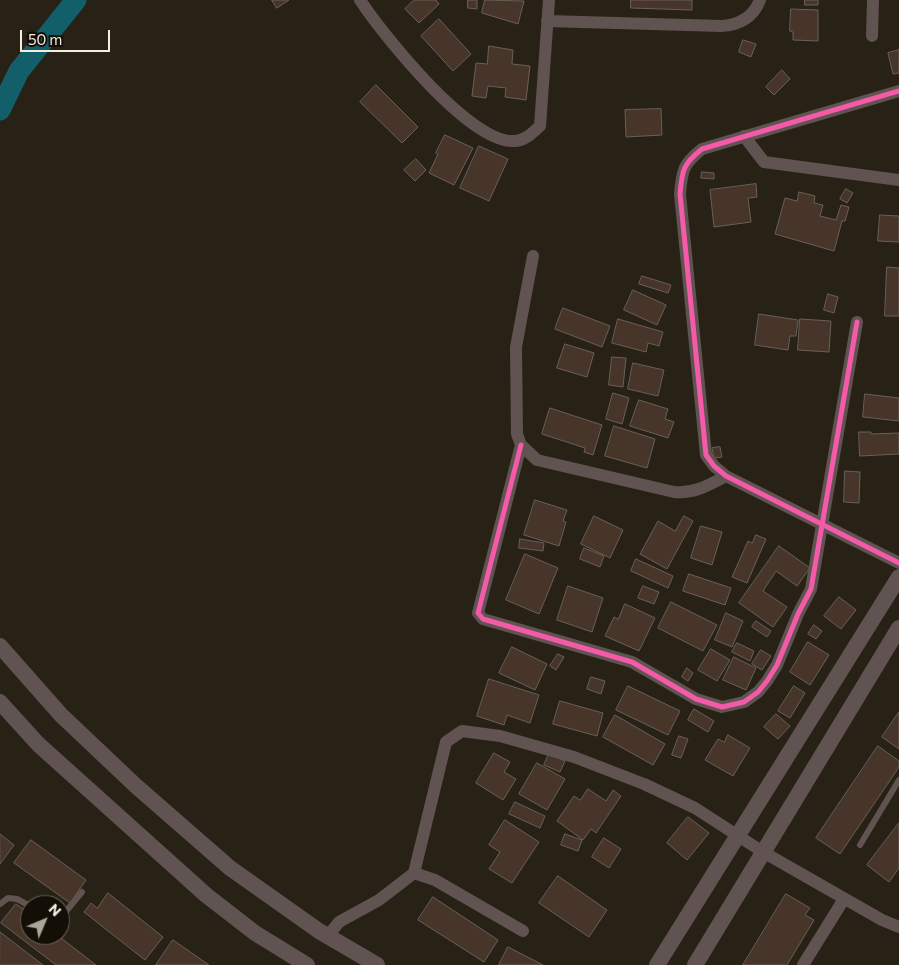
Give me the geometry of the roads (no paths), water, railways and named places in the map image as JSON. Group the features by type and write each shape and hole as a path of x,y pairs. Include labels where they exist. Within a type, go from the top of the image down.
{"street":[{"path":"360,0 401,53 437,92 476,126 494,138 514,141 528,138 540,126 549,0"},
{"path":"547,20 728,26 736,25 747,18 757,7 760,0"},
{"path":"872,36 873,0"},
{"path":"899,91 702,149 689,159 682,175 680,194 706,455 714,466 726,476 899,563"},
{"path":"744,136 764,162 899,180"},
{"path":"533,256 516,347 517,434 521,445 537,460 674,492 685,493 704,488 726,476"},
{"path":"521,445 478,613 483,619 632,662 696,699 722,706 744,702 758,692 767,682 777,665 798,614 811,589 857,322"},
{"path":"657,965 899,576"},
{"path":"695,965 899,628"},
{"path":"0,646 61,715 136,786 230,868 328,936 377,965"},
{"path":"0,702 38,744 206,895 255,933 307,965"},
{"path":"328,936 339,922 380,900 414,873 446,742 462,731 500,736 574,757 644,784 694,808 764,852 882,920 899,927"},
{"path":"414,873 435,880 523,931"},
{"path":"803,965 844,898"}],"lane":[{"path":"860,846 899,780"},
{"path":"70,907 82,892"},
{"path":"0,904 8,898 20,901"}],"waterway":[{"path":"0,110 19,71 76,0"}]}
